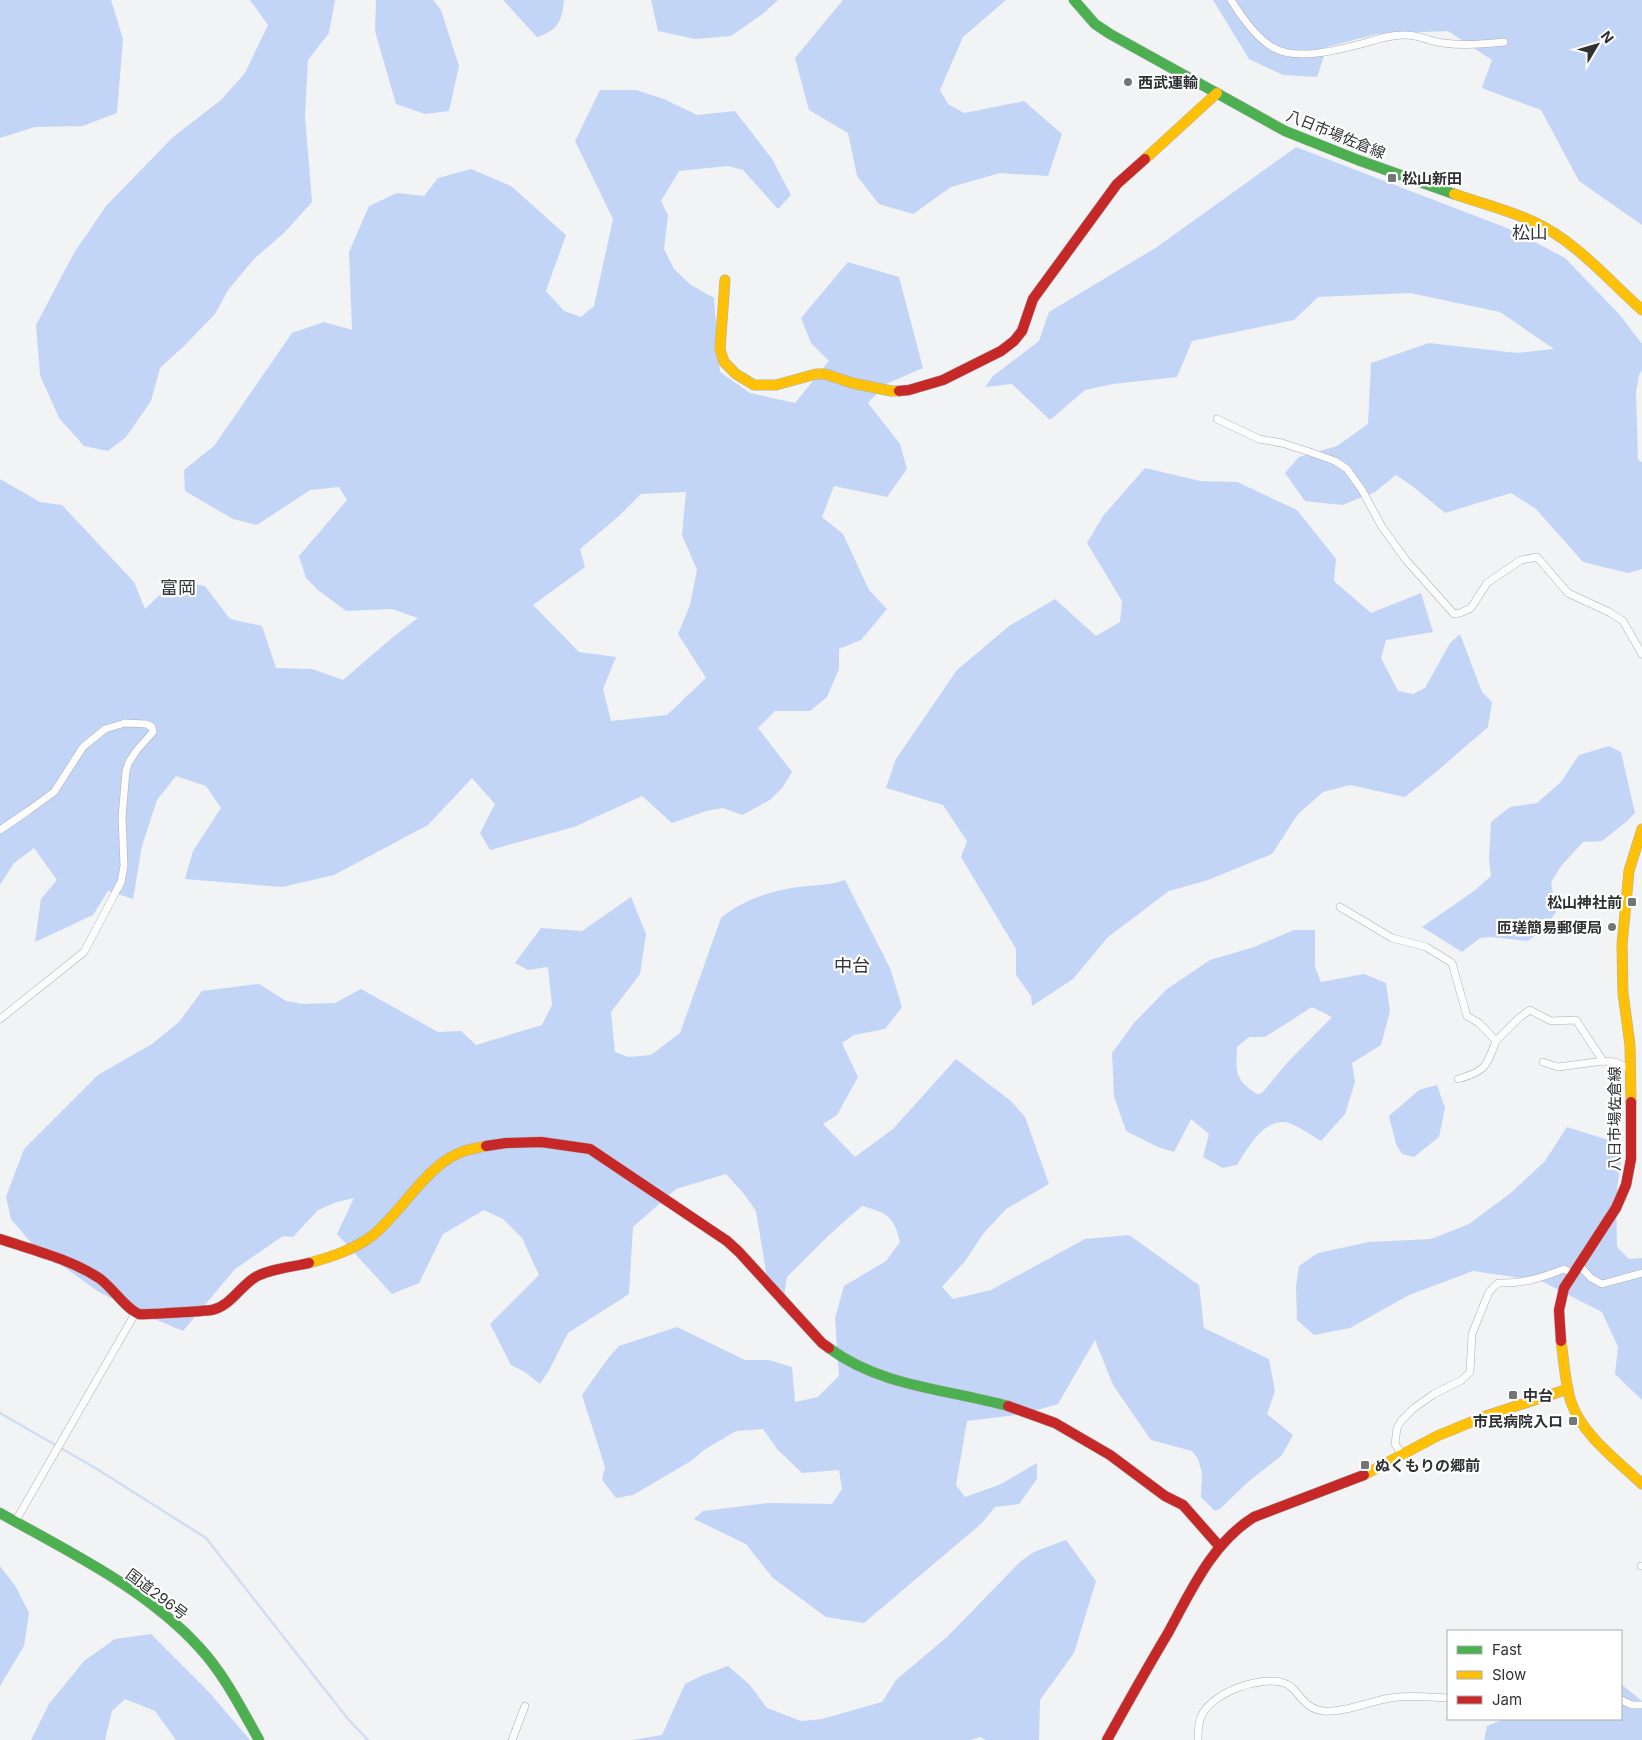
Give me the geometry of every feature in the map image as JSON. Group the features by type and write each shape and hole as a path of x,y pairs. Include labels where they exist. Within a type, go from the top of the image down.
{"main road":[{"name":"八日市場佐倉線","path":"1074,0 1095,24 1110,34 1285,131 1358,160 1534,222 1553,231 1584,256 1642,310"},
{"path":"725,280 720,349 724,362 736,374 754,385 776,385 816,374 825,374 852,383 890,391 909,390 944,380 1001,351 1014,341 1022,331 1033,299 1117,184 1217,93"},
{"name":"八日市場佐倉線","path":"1642,829 1629,871 1622,945 1623,994 1630,1045 1631,1159 1629,1178 1623,1197 1564,1288 1558,1309 1568,1389 1577,1414 1588,1430 1642,1484"},
{"path":"0,1239 84,1269 100,1279 129,1308 140,1314 219,1308 232,1300 246,1285 259,1276 338,1256 363,1242 389,1221 430,1174 456,1154 475,1148 513,1143 551,1142 576,1145 590,1149 727,1241 740,1252 822,1343 836,1355 878,1377 1013,1407 1062,1426 1106,1451 1166,1497 1183,1505 1220,1547"},
{"path":"1107,1740 1207,1563 1241,1525 1254,1517 1358,1478 1437,1436 1486,1416 1568,1389"},
{"name":"国道296号","path":"1,1515 94,1568 179,1628 217,1670 233,1693 259,1740"}],"street":[{"path":"1231,0 1260,38 1274,48 1286,52 1316,53 1400,35 1441,43 1470,45 1504,42"},
{"path":"1216,419 1259,439 1282,443 1310,452 1335,461 1347,469 1362,490 1382,527 1406,560 1454,614 1471,608 1487,583 1521,560 1537,557 1568,593 1623,621 1642,654"},
{"path":"0,830 54,792 83,747 105,729 126,723 146,724 152,727 153,732 137,750 126,770 122,817 124,866 121,882 84,952 0,1019"},
{"path":"1340,907 1392,938 1426,947 1452,963 1467,1016 1479,1023 1496,1041"},
{"path":"1458,1079 1477,1074 1488,1062 1496,1041 1520,1016 1530,1010 1551,1021 1576,1020 1603,1061"},
{"path":"1543,1062 1558,1067 1603,1061 1615,1062 1630,1069"},
{"path":"1402,1454 1395,1444 1397,1428 1401,1422 1428,1398 1462,1380 1470,1372 1472,1334 1489,1292 1498,1283 1515,1283 1537,1279 1564,1269 1576,1270 1602,1284 1642,1273"},
{"path":"15,1522 136,1312"},
{"path":"1198,1740 1201,1716 1210,1704 1228,1691 1267,1680 1286,1683 1310,1707 1323,1711 1342,1710 1390,1698 1416,1696 1447,1698"},
{"path":"1622,1700 1632,1705 1642,1705"},
{"path":"512,1740 525,1706"}],"shaded area":[{"path":"0,0 111,0 123,39 117,113 83,126 35,127 0,138"},
{"path":"250,0 335,0 329,33 308,60 305,116 312,202 285,232 254,259 228,290 215,314 160,368 151,401 126,437 108,451 84,446 59,418 40,375 36,325 74,253 106,206 173,137 221,100 245,73 268,25"},
{"path":"376,0 433,0 441,10 459,66 449,111 425,114 396,104 375,31"},
{"path":"503,0 564,0 558,24 550,31 537,37"},
{"path":"651,0 778,0 764,13 731,36 695,39 658,31"},
{"path":"843,0 1006,0 963,37 940,90 948,104 964,113 1024,101 1062,134 1048,176 1000,173 951,187 913,214 879,204 857,176 848,133 809,110 795,58"},
{"path":"1213,0 1642,0 1642,225 1579,181 1541,110 1482,88 1492,60 1448,31 1377,34 1327,47 1317,77 1283,75 1249,59"},
{"path":"600,90 636,90 664,99 697,115 735,111 772,159 791,195 778,209 743,170 728,166 679,171 661,201 668,215 664,249 674,269 691,285 714,298 720,372 750,393 795,403 829,361 811,343 801,318 848,262 899,277 923,368 886,384 868,403 900,444 907,469 887,497 834,486 822,517 843,534 869,590 887,609 861,640 839,649 839,669 827,697 810,711 775,711 758,728 792,772 782,788 770,800 742,815 723,808 706,811 672,823 642,796 574,827 490,850 480,833 495,804 472,778 428,825 334,875 282,887 185,879 193,851 221,808 206,786 176,776 157,800 142,846 133,899 108,891 93,915 35,942 41,899 57,880 34,848 14,863 0,885 0,479 40,502 62,505 134,582 145,609 175,580 205,586 230,619 262,626 276,668 312,669 343,680 418,618 392,609 346,611 318,590 306,578 299,556 347,500 339,487 310,490 257,525 233,519 185,491 184,470 214,446 292,333 324,322 352,330 349,252 369,206 397,193 424,196 438,178 471,169 511,186 566,235 546,291 564,311 581,317 594,306 613,219 575,141","holes":["686,492 682,535 697,570 690,605 678,634 706,678 667,715 611,721 603,689 616,657 579,652 533,605 585,567 580,549 619,516 641,494"]},
{"path":"1296,147 1512,230 1565,258 1620,315 1642,344 1642,370 1639,375 1636,392 1638,460 1642,462 1642,569 1628,573 1583,562 1535,508 1511,493 1445,513 1396,475 1375,492 1342,505 1305,501 1285,473 1299,457 1337,446 1368,424 1371,363 1429,343 1517,353 1554,349 1500,312 1410,293 1318,297 1294,320 1192,341 1177,377 1113,384 1085,390 1050,420 1012,384 985,387 993,376 1039,341 1049,312 1157,247"},
{"path":"1145,468 1200,481 1237,482 1297,510 1336,559 1334,581 1371,613 1421,593 1433,632 1386,640 1381,658 1398,691 1413,694 1425,688 1450,643 1460,634 1482,692 1492,702 1488,727 1405,797 1350,785 1323,792 1298,814 1272,854 1208,880 1169,891 1108,937 1073,979 1032,1006 1031,996 1016,975 1016,949 961,857 967,841 943,805 886,788 896,759 957,670 1009,626 1055,599 1096,636 1120,622 1122,601 1087,543 1103,516"},
{"path":"1609,746 1621,752 1635,813 1602,841 1583,842 1562,865 1551,882 1556,912 1544,928 1528,941 1490,937 1480,938 1462,952 1422,927 1474,891 1491,876 1489,860 1491,822 1510,807 1537,803 1561,782 1579,755"},
{"path":"845,880 890,968 902,1007 885,1029 854,1035 842,1043 858,1077 837,1115 823,1124 855,1157 893,1129 956,1059 1011,1101 1025,1117 1049,1184 1006,1209 983,1234 965,1261 942,1287 953,1299 991,1290 1085,1239 1129,1235 1199,1285 1204,1328 1269,1359 1275,1391 1267,1414 1293,1435 1282,1455 1248,1482 1220,1509 1215,1511 1201,1497 1202,1473 1198,1459 1192,1451 1151,1440 1113,1385 1095,1340 1058,1404 1024,1414 967,1421 956,1485 965,1497 1001,1484 1037,1463 1037,1479 1019,1504 995,1507 982,1523 864,1623 826,1617 773,1578 746,1544 694,1519 703,1511 769,1503 832,1504 842,1489 839,1470 802,1473 777,1449 763,1429 736,1431 704,1450 691,1461 633,1495 616,1498 602,1480 605,1467 582,1395 609,1357 619,1346 677,1327 745,1360 769,1360 792,1367 795,1402 818,1397 839,1376 835,1318 844,1286 886,1261 900,1242 895,1226 888,1217 878,1211 862,1206 828,1236 787,1277 782,1309 769,1290 756,1211 744,1194 726,1174 676,1189 633,1227 629,1294 568,1333 540,1384 525,1372 511,1365 490,1324 539,1275 522,1238 503,1219 484,1210 443,1234 419,1283 392,1294 337,1234 354,1198 337,1202 318,1210 293,1237 283,1236 235,1269 183,1331 140,1313 99,1292 32,1244 11,1219 6,1197 24,1149 98,1075 152,1044 179,1022 202,991 259,984 286,1001 302,1004 335,1003 361,989 438,1032 461,1031 476,1045 542,1025 552,1005 548,967 528,970 515,963 541,928 582,931 631,897 646,934 640,974 611,1012 615,1052 629,1057 651,1055 680,1033 721,918 738,906 768,894 789,888 828,884"},
{"path":"1294,930 1315,930 1315,967 1321,982 1364,974 1386,983 1390,1011 1381,1045 1352,1063 1355,1082 1345,1114 1321,1141 1289,1123 1280,1122 1272,1124 1252,1142 1237,1165 1223,1168 1203,1157 1209,1134 1191,1119 1174,1152 1158,1147 1126,1131 1114,1096 1112,1053 1134,1023 1167,989 1210,960 1254,947","holes":["1312,1007 1332,1017 1287,1063 1262,1093 1257,1094 1249,1089 1240,1079 1236,1062 1237,1047 1249,1037 1265,1037"]},
{"path":"1437,1085 1445,1108 1439,1137 1414,1157 1402,1154 1396,1144 1389,1116 1419,1090"},
{"path":"1567,1127 1608,1140 1621,1160 1616,1197 1617,1247 1629,1259 1642,1258 1642,1400 1615,1374 1618,1347 1602,1312 1541,1281 1473,1271 1409,1295 1350,1328 1314,1335 1297,1320 1296,1287 1299,1266 1318,1253 1369,1242 1431,1239 1469,1224 1512,1192 1545,1161"},
{"path":"1066,1540 1096,1581 1074,1653 1040,1700 1039,1740 986,1740 980,1737 971,1740 633,1740 662,1735 685,1684 728,1666 749,1684 767,1708 801,1721 822,1719 882,1702 896,1680 947,1637 1020,1562 1034,1552"},
{"path":"0,1566 16,1587 29,1613 24,1646 0,1686"},
{"path":"151,1634 208,1691 250,1740 176,1740 155,1711 125,1699 112,1711 105,1740 31,1740 49,1704 84,1661 115,1639"},
{"path":"1622,1685 1642,1701 1642,1740 1484,1740 1487,1726 1502,1720 1622,1720"}],"waterway":[{"path":"0,1413 97,1469 206,1538 348,1719 368,1740"}],"traffic: fast":[{"path":"1074,0 1095,24 1110,34 1285,131 1358,160 1454,194"},
{"path":"829,1348 849,1361 892,1379 1008,1406"},
{"path":"0,1513 105,1572 155,1607 178,1626 216,1668 259,1740"}],"traffic: slow":[{"path":"1145,159 1217,93"},
{"path":"1454,194 1515,214 1549,230 1578,250 1642,310"},
{"path":"725,280 720,349 724,362 736,374 754,385 776,385 816,374 825,374 852,383 899,391"},
{"path":"1631,1102 1630,1045 1623,993 1622,945 1629,871 1642,829"},
{"path":"309,1263 342,1253 365,1241 382,1227 423,1180 445,1161 464,1151 486,1146"},
{"path":"1561,1341 1567,1387 1576,1414 1592,1437 1642,1484"},
{"path":"1364,1475 1437,1436 1486,1416 1568,1389"}],"traffic: jam":[{"path":"899,391 943,380 1001,351 1014,341 1022,331 1033,299 1117,184 1145,159"},
{"path":"1561,1341 1559,1310 1564,1288 1616,1208 1626,1185 1631,1159 1631,1102"},
{"path":"486,1146 506,1143 541,1142 590,1149 727,1241 822,1343 829,1348"},
{"path":"0,1239 76,1265 88,1271 104,1282 129,1308 139,1314 212,1310 224,1305 249,1282 260,1275 273,1270 309,1263"},
{"path":"1008,1406 1055,1423 1110,1455 1165,1496 1183,1505 1220,1547"},
{"path":"1107,1740 1194,1585 1214,1554 1226,1540 1254,1517 1364,1475"}],"place":[{"name":"西武運輸","path":"1128,82"},
{"name":"松山新田","path":"1392,178"},
{"name":"松山神社前","path":"1632,902"},
{"name":"匝瑳簡易郵便局","path":"1612,927"},
{"name":"中台","path":"1513,1395"},
{"name":"市民病院入ロ","path":"1573,1421"},
{"name":"ぬくもりの郷前","path":"1365,1465"}],"district":[{"name":"松山","path":"1530,232"},
{"name":"富岡","path":"178,587"},
{"name":"中台","path":"852,965"}]}
